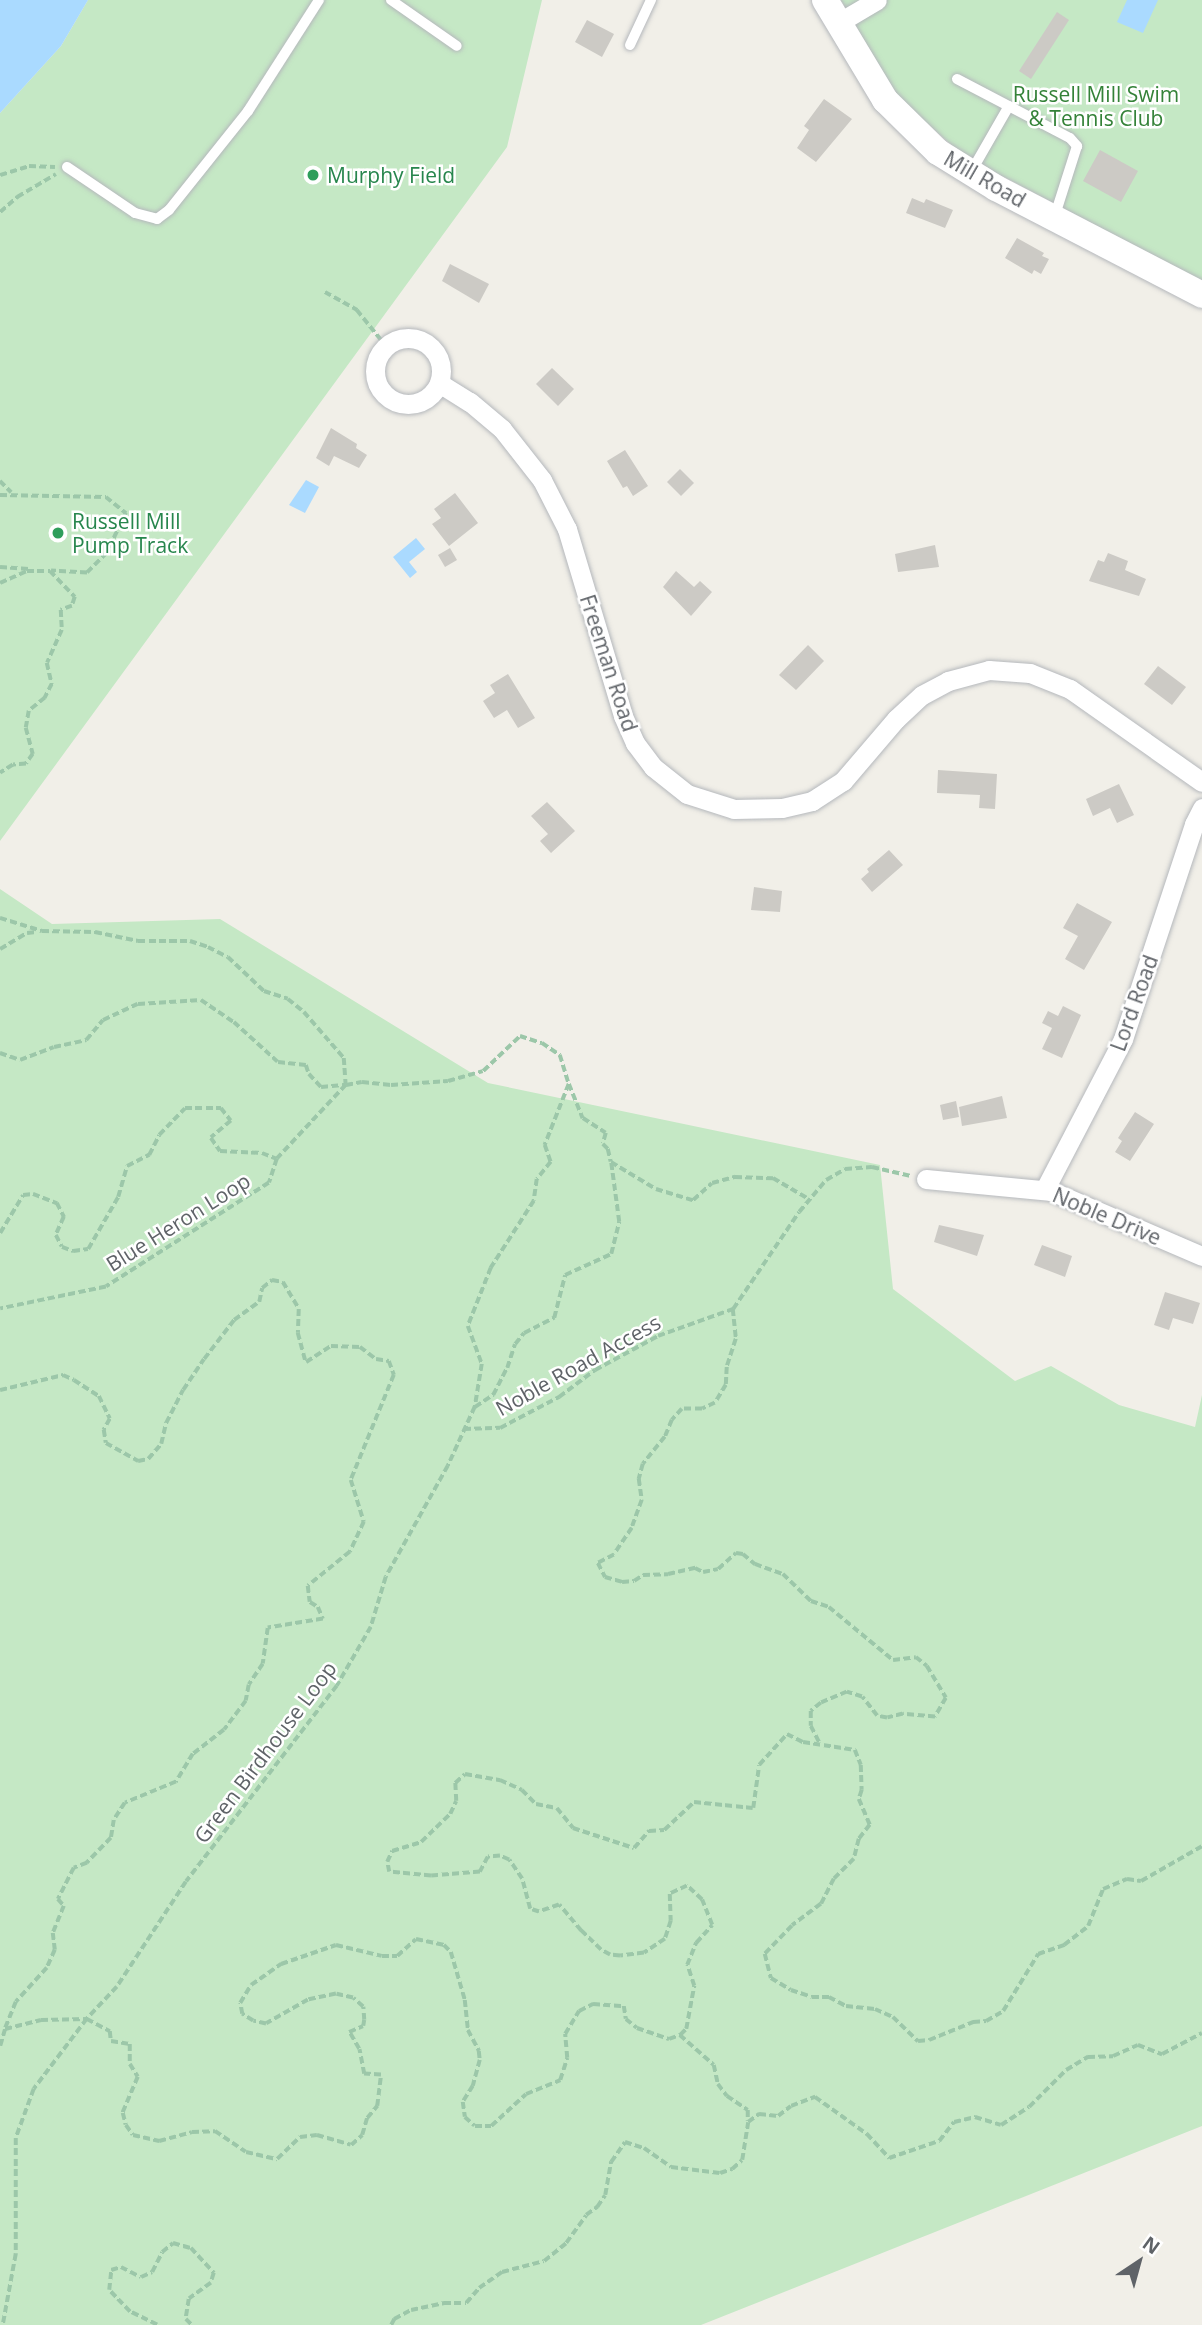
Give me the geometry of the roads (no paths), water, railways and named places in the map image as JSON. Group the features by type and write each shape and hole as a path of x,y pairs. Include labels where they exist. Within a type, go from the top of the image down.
{"main road":[{"name":"Mill Road","path":"825,0 874,84 901,118 938,152 1054,218 1202,295"}],"street":[{"path":"838,23 877,0"},
{"path":"408,338 429,345 441,364 439,383 431,395 418,403 401,404 387,397 375,375 376,360 386,346 408,338"},
{"name":"Freeman Road","path":"439,383 470,402 502,429 542,480 567,529 623,716 635,744 653,767 687,794 734,809 782,808 813,801 843,781 913,702 948,681 989,670 1030,673 1070,689 1202,782"},
{"name":"Lord Road","path":"1045,1189 1123,1039 1194,824 1202,808"},
{"name":"Noble Drive","path":"926,1179 1045,1189 1202,1256"}],"lane":[{"path":"67,167 135,213 157,219 169,210 248,111 319,0"},
{"path":"391,0 457,46"},
{"path":"630,45 651,0"},
{"path":"957,79 1070,138 1077,146 1054,218"},
{"path":"971,173 1009,106"}],"water":[{"path":"0,0 88,0 61,46 0,113"},
{"path":"1127,0 1158,0 1143,33 1117,22"},
{"path":"306,480 319,487 305,513 289,505"},
{"path":"416,538 425,549 409,562 417,572 410,578 393,557"}],"place":[{"name":"Murphy Field","path":"313,175"},
{"name":"Russell Mill Pump Track","path":"58,533"}],"park label":[{"name":"Russell Mill Swim & Tennis Club","path":"1096,106"}]}
